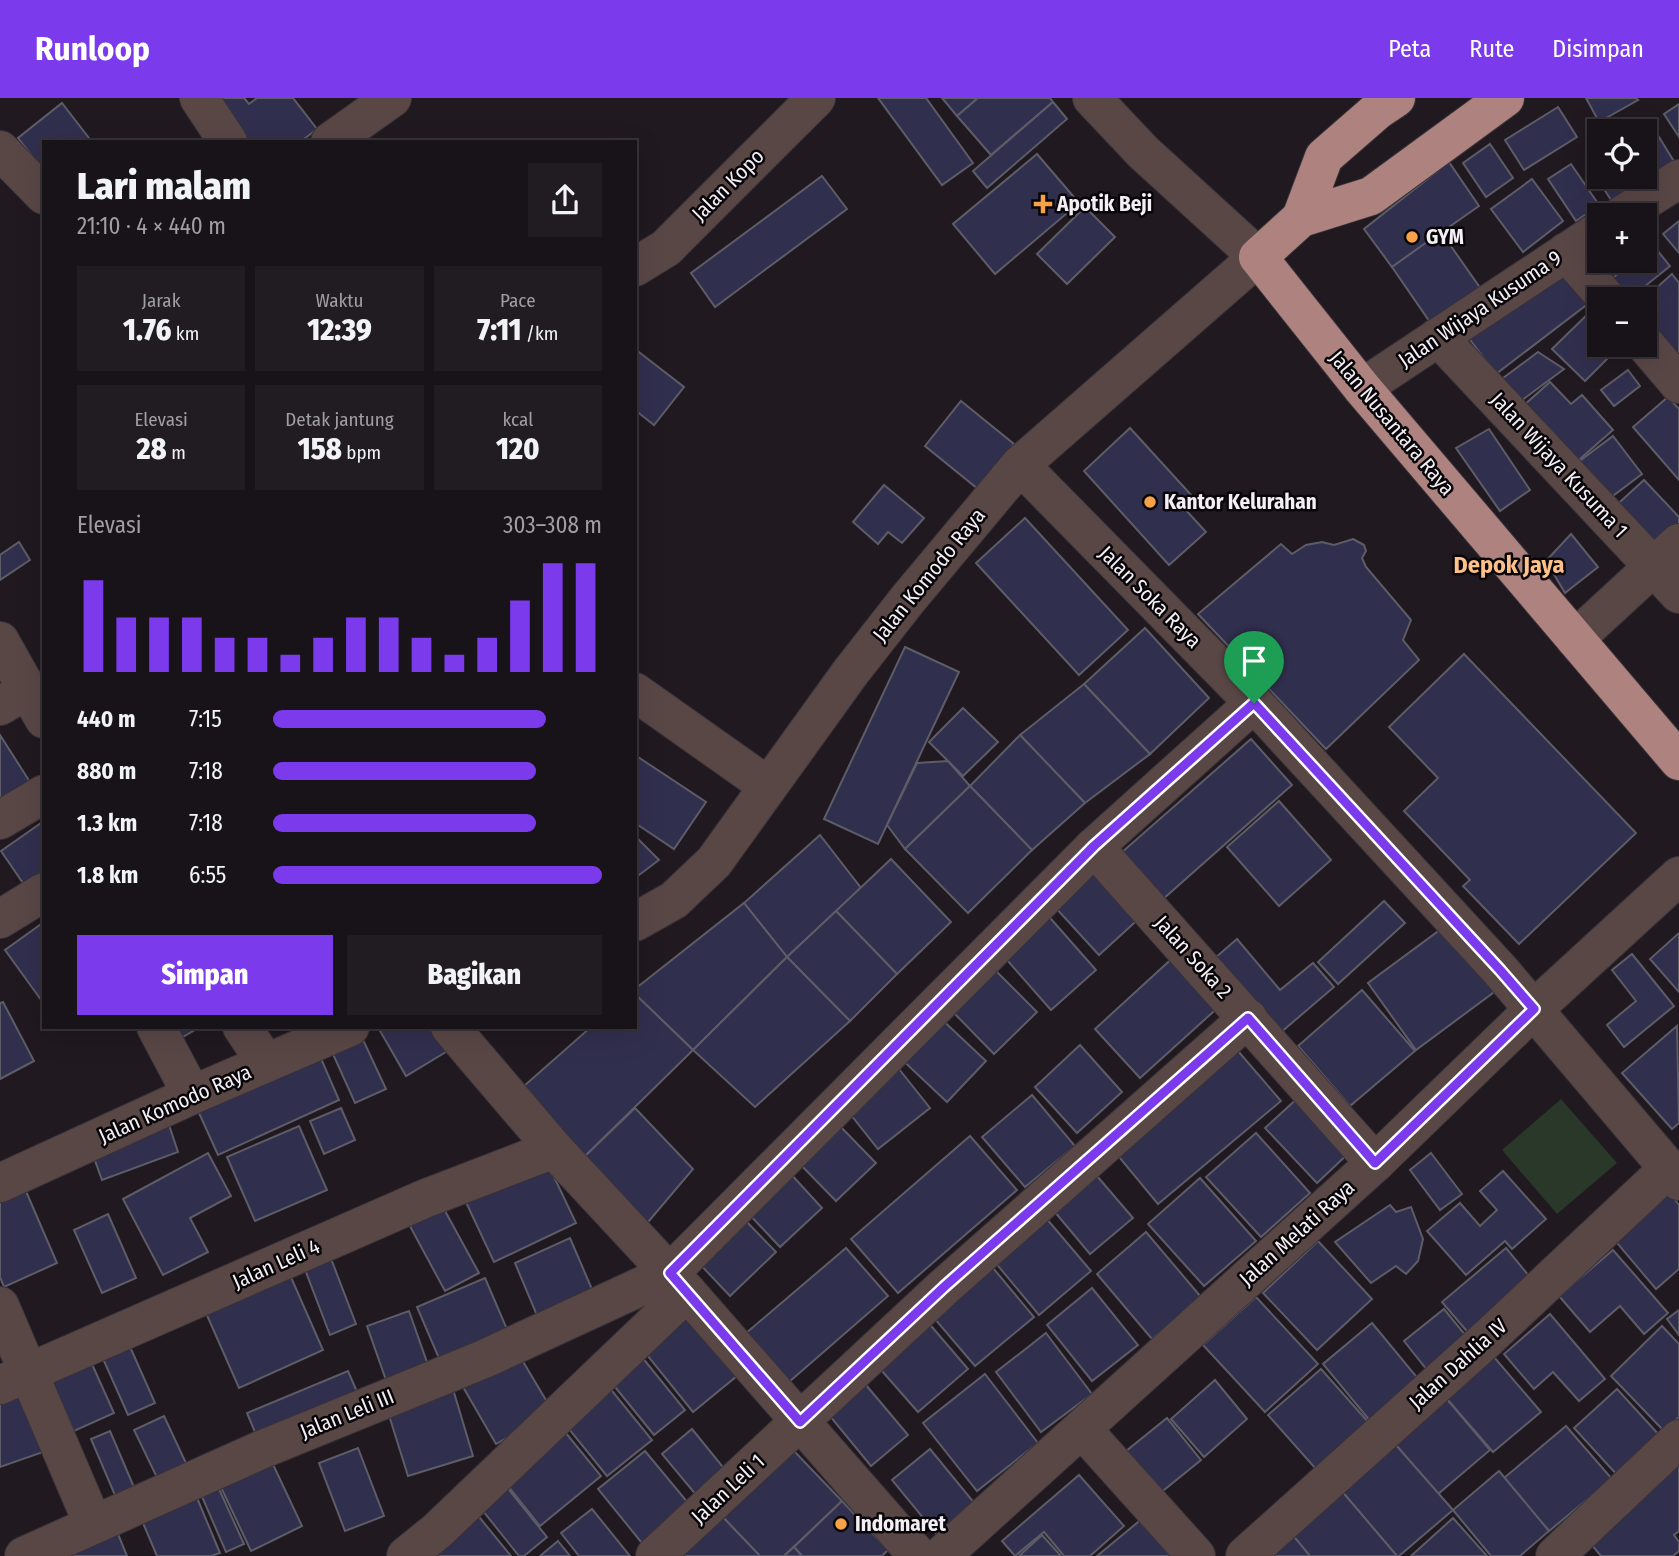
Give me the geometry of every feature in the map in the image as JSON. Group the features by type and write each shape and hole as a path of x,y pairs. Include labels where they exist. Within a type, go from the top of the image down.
{"highway":[{"path":"1301,218 1324,157 1378,110 1396,98"},
{"path":"1258,257 1301,218 1371,196 1506,98"},
{"name":"Jalan Nusantara Raya","path":"1258,257 1362,388 1575,639 1673,743"}],"street":[{"path":"198,98 227,140"},
{"path":"333,140 392,98"},
{"name":"Jalan Kopo","path":"637,266 666,248 816,98"},
{"name":"Jalan Nusantara Raya","path":"1092,98 1143,152 1258,257"},
{"path":"0,150 42,193"},
{"path":"1641,203 1679,179"},
{"name":"Jalan Wijaya Kusuma 9","path":"1362,388 1587,238"},
{"path":"1566,252 1597,287"},
{"name":"Jalan Komodo Raya","path":"637,921 674,900 705,872 742,826 850,673 908,599 1020,466 1258,257"},
{"name":"Jalan Wijaya Kusuma 1","path":"1438,337 1671,568"},
{"path":"1656,357 1679,384"},
{"name":"Jalan Soka Raya","path":"1020,466 1254,703 1500,970 1673,1175"},
{"path":"1575,639 1671,568"},
{"path":"0,641 24,705"},
{"path":"637,693 768,786"},
{"path":"406,1556 437,1531 679,1283 1094,846 1254,703"},
{"path":"0,820 42,795"},
{"name":"Jalan Soka 2","path":"1094,846 1375,1163"},
{"name":"Jalan Melati Raya","path":"941,1556 1375,1163 1534,1009 1679,876"},
{"path":"0,919 42,893"},
{"name":"Jalan Leli 1","path":"655,1556 944,1287 1248,1018"},
{"path":"157,1029 192,1095"},
{"path":"243,1029 266,1063"},
{"name":"Jalan Komodo Raya","path":"0,1183 192,1095 345,1029"},
{"path":"452,1029 554,1149 679,1283 918,1556"},
{"name":"Jalan Leli 4","path":"14,1379 424,1199 554,1149"},
{"name":"Jalan Dahlia IV","path":"1245,1556 1673,1175"},
{"name":"Jalan Leli III","path":"24,1556 263,1449 484,1359 617,1299 679,1283"},
{"path":"0,1306 14,1379 93,1524"},
{"path":"1082,1429 1196,1556"},
{"path":"1555,1556 1679,1439"}],"green space":[{"path":"1561,1099 1617,1163 1557,1214 1502,1150"}],"building":[{"path":"224,98 244,98 249,104 257,98 293,98 317,129 303,140 232,140 209,110"},
{"path":"878,98 926,98 973,163 942,185"},
{"path":"942,98 978,98 957,116"},
{"path":"978,98 1050,98 1053,102 991,155 957,116"},
{"path":"1586,98 1638,100 1604,119 1597,119"},
{"path":"1053,102 1067,119 987,188 973,171"},
{"path":"62,103 89,138 42,140 42,168 18,138"},
{"path":"1679,104 1679,137 1664,114"},
{"path":"1558,107 1577,137 1524,170 1505,140"},
{"path":"1657,134 1675,163 1657,175"},
{"path":"1490,144 1513,178 1486,197 1463,163"},
{"path":"1037,154 1079,203 995,274 953,224"},
{"path":"1449,162 1479,206 1392,267 1364,229"},
{"path":"1571,164 1598,203 1587,203 1587,213 1576,221 1548,179"},
{"path":"822,176 847,209 715,307 691,273"},
{"path":"1532,179 1563,221 1523,252 1491,209"},
{"path":"1604,189 1635,189 1613,203"},
{"path":"1085,207 1115,237 1067,284 1037,254"},
{"path":"1679,221 1679,253 1663,234"},
{"path":"1441,232 1481,289 1432,325 1392,267"},
{"path":"1657,250 1670,266 1644,287 1601,287 1619,273 1657,273"},
{"path":"1561,266 1587,300 1587,305 1496,374 1468,337"},
{"path":"1672,274 1679,283 1679,362 1657,348 1657,287"},
{"path":"1587,315 1587,357 1609,357 1585,381 1552,349"},
{"path":"637,351 684,387 654,425 637,412"},
{"path":"1538,352 1564,369 1510,409 1495,384"},
{"path":"1628,370 1640,386 1614,406 1601,390"},
{"path":"1550,382 1571,404 1582,395 1613,430 1573,465 1522,407"},
{"path":"1668,397 1679,409 1679,480 1633,427"},
{"path":"961,401 1014,444 978,489 925,446"},
{"name":"Kantor Kelurahan","path":"1130,428 1193,497 1183,507 1206,532 1169,565 1084,471"},
{"path":"1489,429 1530,490 1500,511 1456,448"},
{"path":"1613,436 1642,474 1602,504 1573,466"},
{"path":"1644,480 1679,517 1679,524 1649,552 1610,511"},
{"path":"884,485 924,518 902,543 888,532 878,544 853,522"},
{"path":"1025,518 1128,630 1079,675 976,563"},
{"path":"1571,534 1598,567 1565,593 1546,561"},
{"path":"1353,539 1364,545 1366,551 1362,558 1366,567 1411,620 1403,640 1419,660 1326,749 1198,614 1281,544 1292,554 1306,545 1322,542 1334,545"},
{"path":"19,542 30,560 0,580 0,555"},
{"path":"1145,628 1209,698 1150,754 1084,684"},
{"path":"905,647 959,672 878,844 824,819"},
{"path":"1464,654 1636,833 1519,944 1463,886 1470,880 1404,811 1438,778 1389,727"},
{"path":"1084,684 1150,754 1085,803 1020,735"},
{"path":"963,708 998,742 963,776 929,742"},
{"path":"0,735 30,782 0,802"},
{"path":"1020,735 1085,803 1032,850 970,786"},
{"path":"1251,739 1292,785 1154,907 1113,860"},
{"path":"637,756 706,802 674,849 637,824"},
{"path":"948,761 970,786 905,849 887,825 917,763"},
{"path":"970,786 1032,850 968,913 905,849"},
{"path":"1279,801 1331,860 1279,906 1227,847"},
{"path":"42,822 42,874 25,886 1,851"},
{"path":"820,835 861,888 787,957 744,903"},
{"path":"637,838 659,860 637,876"},
{"path":"891,859 951,922 897,974 836,911"},
{"path":"1099,865 1144,914 1099,955 1054,906"},
{"path":"1384,901 1405,923 1338,984 1318,962"},
{"path":"744,903 787,957 693,1050 637,996 637,987"},
{"path":"836,911 897,974 850,1021 787,957"},
{"path":"1044,911 1096,970 1051,1010 999,951"},
{"path":"1452,921 1501,987 1416,1050 1368,983"},
{"path":"42,923 42,1001 5,950"},
{"path":"1679,933 1679,992 1650,959"},
{"path":"1237,939 1280,990 1313,963 1334,987 1273,1039 1208,964"},
{"path":"1177,954 1223,1003 1140,1078 1095,1029"},
{"path":"1632,954 1674,1006 1624,1047 1607,1025 1636,1001 1612,970"},
{"path":"787,957 850,1021 755,1107 693,1050"},
{"path":"994,969 1037,1012 994,1054 952,1011"},
{"path":"1362,990 1415,1051 1350,1106 1298,1046"},
{"path":"637,996 693,1050 580,1161 516,1093 589,1029 637,1029"},
{"path":"3,1002 34,1061 0,1079 0,1003"},
{"path":"936,1014 986,1061 947,1102 897,1055"},
{"path":"1677,1026 1679,1123 1672,1129 1622,1073"},
{"path":"177,1029 197,1029 181,1038"},
{"path":"358,1029 386,1089 355,1103 328,1043"},
{"path":"379,1029 433,1029 446,1052 406,1076"},
{"path":"1232,1044 1281,1101 1158,1204 1109,1145"},
{"path":"1080,1045 1122,1092 1077,1133 1035,1087"},
{"path":"316,1047 339,1100 218,1155 194,1102"},
{"path":"895,1064 930,1108 878,1149 843,1105"},
{"path":"1032,1095 1075,1146 1025,1187 982,1137"},
{"path":"1300,1096 1352,1150 1317,1183 1265,1128"},
{"path":"341,1108 355,1140 324,1154 310,1121"},
{"path":"635,1108 693,1169 643,1228 580,1161"},
{"path":"166,1116 178,1152 102,1180 89,1144"},
{"path":"835,1121 876,1163 836,1201 795,1159"},
{"path":"299,1126 327,1190 255,1221 227,1157"},
{"path":"1256,1133 1310,1193 1261,1237 1206,1177"},
{"path":"970,1136 1017,1190 898,1293 851,1239"},
{"path":"208,1153 231,1196 190,1218 208,1252 163,1275 123,1199"},
{"path":"1431,1153 1462,1194 1440,1210 1410,1170"},
{"path":"546,1160 576,1223 494,1262 464,1198"},
{"path":"1091,1169 1133,1218 1090,1254 1049,1205"},
{"path":"1503,1171 1546,1219 1512,1249 1505,1241 1466,1275 1427,1231 1460,1203 1480,1226 1497,1210 1480,1191"},
{"path":"789,1172 822,1208 780,1247 746,1211"},
{"path":"1200,1178 1256,1241 1204,1286 1148,1224"},
{"path":"25,1189 57,1263 4,1287 0,1277 0,1200"},
{"path":"1668,1191 1679,1205 1679,1269 1656,1289 1612,1237"},
{"path":"438,1198 479,1273 445,1291 405,1217"},
{"path":"1390,1205 1396,1212 1411,1207 1423,1239 1418,1261 1406,1274 1396,1266 1371,1283 1335,1242"},
{"path":"1040,1211 1091,1271 1039,1315 989,1255"},
{"path":"108,1214 136,1278 102,1293 74,1230"},
{"path":"741,1216 776,1252 730,1296 696,1260"},
{"path":"1146,1232 1201,1297 1152,1339 1097,1274"},
{"path":"570,1238 597,1301 541,1325 515,1263"},
{"path":"1318,1241 1372,1299 1317,1350 1263,1293"},
{"path":"846,1248 888,1296 782,1388 739,1339"},
{"path":"1506,1248 1534,1282 1471,1336 1442,1302"},
{"path":"1613,1250 1668,1313 1644,1334 1620,1306 1590,1332 1559,1296"},
{"path":"330,1256 356,1324 330,1335 304,1267"},
{"path":"988,1262 1034,1317 975,1366 928,1311"},
{"path":"290,1275 323,1350 239,1388 206,1313"},
{"path":"485,1278 512,1341 444,1370 417,1307"},
{"path":"1092,1288 1138,1345 1092,1381 1047,1325"},
{"path":"1256,1297 1318,1364 1265,1412 1203,1345"},
{"path":"1444,1309 1471,1342 1431,1375 1404,1341"},
{"path":"694,1310 743,1371 693,1412 643,1350"},
{"path":"1679,1310 1679,1335 1667,1319"},
{"path":"409,1311 429,1368 387,1383 367,1326"},
{"path":"1550,1314 1605,1379 1579,1401 1553,1372 1534,1389 1504,1354"},
{"path":"926,1320 968,1369 918,1412 875,1363"},
{"path":"1372,1323 1425,1387 1376,1428 1323,1364"},
{"path":"1662,1326 1679,1344 1679,1417 1664,1431 1611,1376"},
{"path":"1046,1333 1092,1394 1041,1432 996,1372"},
{"path":"127,1340 155,1403 128,1415 100,1352"},
{"path":"515,1348 553,1412 496,1444 459,1380"},
{"path":"1488,1350 1541,1412 1493,1452 1440,1391"},
{"path":"637,1351 685,1410 654,1435 607,1377"},
{"path":"87,1353 114,1413 74,1431 47,1371"},
{"path":"1321,1369 1377,1432 1324,1478 1268,1415"},
{"path":"348,1371 358,1394 257,1437 247,1413"},
{"path":"985,1374 1038,1443 977,1491 923,1423"},
{"path":"1215,1380 1247,1419 1204,1457 1171,1419"},
{"path":"604,1381 652,1440 607,1476 560,1418"},
{"path":"866,1385 908,1435 871,1466 829,1415"},
{"path":"25,1387 49,1450 0,1467 0,1398"},
{"path":"453,1389 473,1456 408,1476 387,1409"},
{"path":"1617,1389 1661,1437 1619,1477 1574,1428"},
{"path":"1440,1391 1490,1450 1438,1494 1388,1436"},
{"path":"164,1416 192,1476 163,1490 134,1430"},
{"path":"1167,1418 1201,1460 1154,1498 1120,1456"},
{"path":"1566,1426 1612,1479 1549,1531 1504,1478"},
{"path":"561,1427 601,1476 540,1526 500,1476"},
{"path":"692,1429 727,1472 697,1496 662,1454"},
{"path":"110,1431 139,1499 120,1507 91,1439"},
{"path":"1388,1436 1453,1510 1399,1556 1334,1482"},
{"path":"358,1448 384,1516 345,1531 319,1463"},
{"path":"930,1449 976,1505 938,1536 892,1480"},
{"path":"793,1450 842,1501 784,1556 760,1556 718,1512"},
{"path":"645,1451 694,1510 646,1548 598,1489"},
{"path":"270,1458 302,1526 251,1551 219,1483"},
{"path":"1675,1463 1679,1468 1679,1531 1674,1535 1679,1542 1679,1551 1673,1556 1601,1556 1585,1537"},
{"path":"1499,1471 1549,1531 1520,1556 1491,1556 1453,1510"},
{"path":"1079,1475 1124,1526 1090,1556 1064,1556 1044,1532 1015,1556 1002,1541"},
{"path":"214,1478 244,1544 226,1552 197,1485"},
{"path":"501,1480 547,1537 524,1556 519,1556 475,1501"},
{"path":"1334,1482 1397,1556 1310,1556 1283,1525"},
{"path":"195,1493 220,1553 211,1556 157,1556 140,1516"},
{"name":"Indomaret","path":"842,1501 888,1550 882,1556 802,1556 794,1547"},
{"path":"471,1507 511,1556 425,1556"},
{"path":"592,1509 630,1556 579,1556 561,1533"},
{"path":"718,1512 760,1556 671,1556"},
{"path":"1149,1513 1186,1556 1097,1556"},
{"path":"1453,1518 1487,1556 1411,1556"},
{"path":"114,1524 127,1556 74,1556 68,1543"},
{"path":"1287,1528 1310,1556 1255,1556"},
{"path":"1042,1535 1061,1556 1019,1556"},
{"path":"558,1541 570,1556 540,1556"},
{"path":"794,1547 802,1556 784,1556"}],"place":[{"name":"Apotik Beji","path":"1043,204"},
{"name":"GYM","path":"1412,237"},
{"name":"Kantor Kelurahan","path":"1150,502"},
{"name":"Indomaret","path":"841,1524"}],"district":[{"name":"Depok Jaya","path":"1509,565"}],"route":[{"path":"1254,703 1534,1009 1375,1163 1248,1018 944,1287 800,1422 670,1273 1094,846 1254,703"}]}
